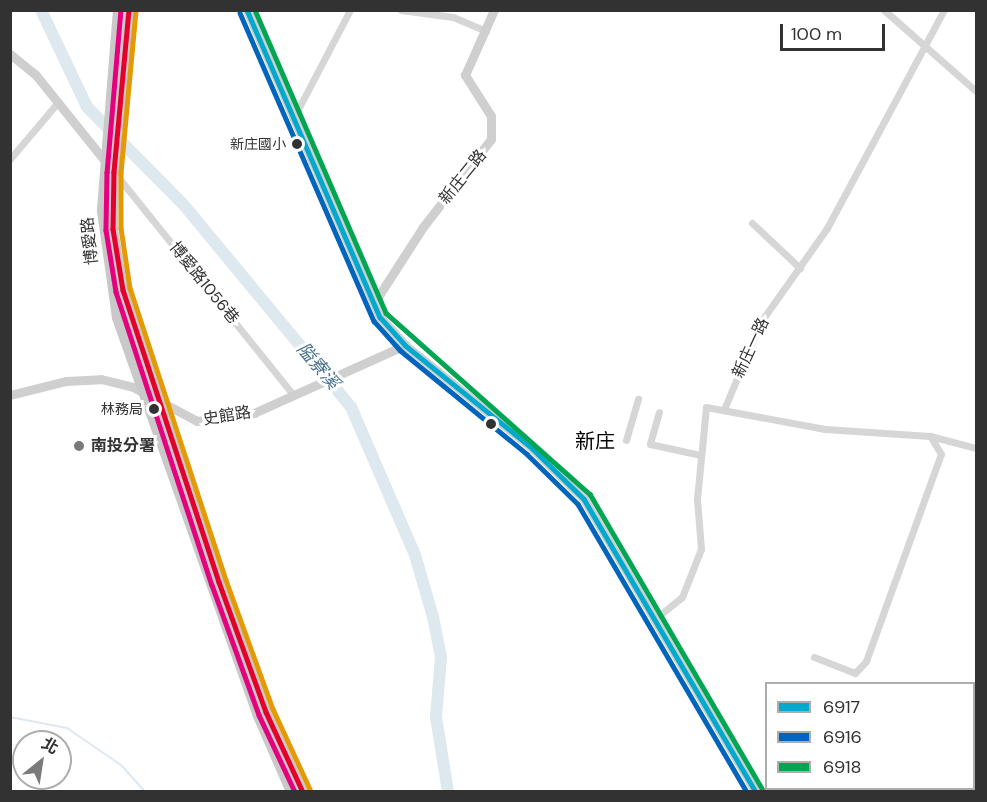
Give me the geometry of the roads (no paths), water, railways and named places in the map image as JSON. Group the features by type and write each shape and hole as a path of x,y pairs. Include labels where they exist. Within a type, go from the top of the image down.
{"main road":[{"name":"博愛路","path":"118,10 103,159 108,270 117,318 290,779 303,792"},
{"name":"博愛路","path":"129,10 114,172 118,266 156,402 290,779 291,792"}],"street":[{"path":"247,10 374,303 405,345 565,477 656,618 756,792"},
{"path":"293,119 350,10"},
{"path":"401,10 453,17 486,31"},
{"name":"新庄二路","path":"374,303 423,227 491,139 491,116 465,75 494,10"},
{"path":"884,10 976,91"},
{"name":"新庄一路","path":"725,407 760,323 800,268 944,10"},
{"path":"10,54 58,102 114,172"},
{"path":"10,159 58,102"},
{"name":"博愛路1056巷","path":"114,172 296,394"},
{"path":"752,223 800,268"},
{"name":"史館路","path":"10,395 66,381 100,379 144,392 156,402 197,421 254,413 333,375 405,345"},
{"path":"626,440 638,399"},
{"path":"656,618 682,597 701,549 700,455 706,407 725,407 825,429 930,436 976,448"},
{"path":"659,412 650,444 700,455"},
{"path":"814,657 855,673 866,661 940,454 930,436"}],"waterway":[{"name":"隘寮溪","path":"41,10 87,107 183,204 351,407 415,555 433,617 441,657 436,717 448,792"},
{"path":"10,717 67,728 121,765 145,792"}],"place":[{"name":"新庄國小","path":"297,144"},
{"name":"林務局","path":"154,409"},
{"name":"南投分署","path":"79,446"}],"district":[{"name":"新庄","path":"595,441"}]}
